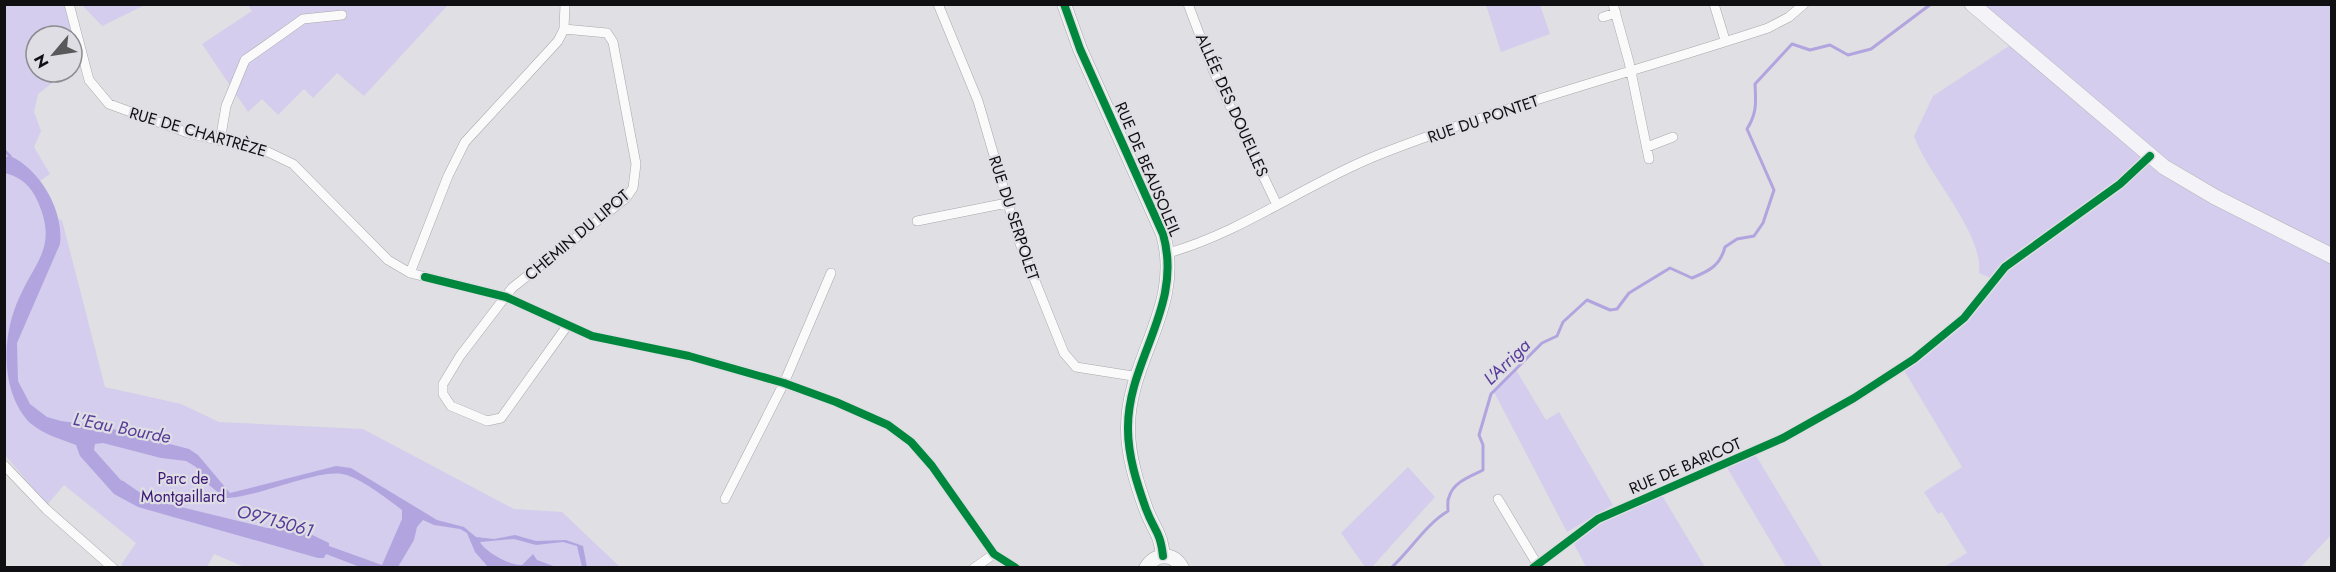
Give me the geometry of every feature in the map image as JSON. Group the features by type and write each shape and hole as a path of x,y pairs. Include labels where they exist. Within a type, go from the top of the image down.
{"main road":[{"path":"1972,4 2150,156 2215,197 2331,256"}],"street":[{"name":"RUE DE CHARTRÈZE","path":"69,4 89,80 109,104 188,133 268,152 293,164 388,260 410,273 506,297 567,326 617,343 688,356 784,383 836,402 888,425 911,442 932,466 994,554 1016,567"},
{"path":"410,273 448,176 465,142 558,41 564,29 565,4"},
{"name":"RUE DU SERPOLET","path":"938,4 978,101 1019,241 1069,362 1083,369 1139,377"},
{"name":"RUE DE BEAUSOLEIL","path":"1064,4 1080,49 1163,234 1168,253 1164,303 1128,418 1130,449 1147,512 1161,536 1163,556"},
{"name":"ALLÉE DES DOUELLES","path":"1188,4 1221,89 1277,205"},
{"path":"1714,4 1725,40"},
{"name":"RUE DU PONTET","path":"1168,253 1277,205 1375,156 1774,25 1804,4"},
{"path":"1603,17 1614,9 1649,159"},
{"path":"220,141 225,106 245,60 303,19 342,15"},
{"name":"CHEMIN DU LIPOT","path":"506,297 512,288 626,198 633,188 636,164 613,42 607,33 564,29"},
{"path":"1647,147 1673,137"},
{"name":"RUE DE BARICOT","path":"1535,566 1598,519 1766,446 1854,398 1947,334 1964,318 2005,267 2120,184 2150,156"},
{"path":"923,223 1007,203"},
{"path":"725,499 784,383 831,273"},
{"path":"817,279 827,284"},
{"path":"506,297 460,356 443,384 443,394 451,406 487,421 501,418 567,326"},
{"path":"4,465 46,509 113,567"},
{"path":"1498,499 1535,566"},
{"path":"974,567 994,554"},
{"path":"1146,567 1151,560 1163,556 1175,559 1182,567"}],"green space":[{"name":"Parc de Montgaillard","path":"5,5 69,5 73,24 24,24 24,84 51,84 38,94 34,112 41,131 34,147 50,174 40,181 51,199 58,219 62,220 105,387 181,404 219,422 363,429 514,509 562,512 620,567 247,568 214,554 207,567 125,567 121,565 136,543 64,485 47,505 5,455"},
{"path":"82,5 145,5 102,26"},
{"path":"248,5 448,5 364,96 337,73 313,98 304,89 278,115 262,99 248,112 202,44 252,11"},
{"path":"1486,5 1540,5 1550,34 1501,52"},
{"path":"1972,5 2331,5 2331,535 2301,567 1944,567 1967,553 1942,512 1938,514 1924,492 1962,467 1902,367 1947,334 1993,279 1979,273 1978,257 1973,240 1930,168 1914,136 1933,96 2015,42"},
{"path":"1516,370 1546,420 1559,412 1613,505 1567,532 1494,392"},
{"path":"1755,454 1823,567 1786,567 1726,466"},
{"path":"1408,467 1435,497 1372,567 1365,567 1341,533"},
{"path":"1660,492 1705,567 1586,567 1572,540 1591,527"}],"shaded area":[{"path":"10,156 21,162 40,181 48,192 58,218 60,244 17,343 18,381 30,404 47,417 101,426 189,449 198,455 230,493 336,466 351,468 437,520 464,527 476,537 494,539 515,535 536,541 566,540 583,546 587,567 582,567 577,546 563,542 536,545 514,539 480,542 493,554 517,565 522,565 533,554 537,560 556,567 488,567 475,552 467,533 460,529 434,525 423,520 417,527 414,540 398,567 360,567 326,554 324,558 318,558 138,507 114,494 80,456 76,445 35,427 20,410 13,396 7,362 9,328 20,296 42,252 46,230 38,202 32,191 21,180 5,173 5,157","holes":["103,443 161,458 186,461 196,467 209,485 225,498 239,497 306,478 336,473 347,475 369,486 402,510 402,519 382,565 329,546 329,543 298,528 267,528 144,498 127,487 94,450 95,444"]}],"waterway":[{"name":"L'Arriga","path":"1391,568 1425,530 1448,511 1448,499 1454,487 1483,470 1483,445 1479,435 1491,394 1542,343 1557,336 1563,322 1587,300 1610,310 1617,309 1629,293 1670,268 1692,278 1713,267 1720,259 1725,247 1737,239 1754,236 1763,223 1774,190 1747,129 1755,108 1755,84 1792,44 1810,50 1830,45 1848,55 1871,49 1931,4"},
{"path":"4,150 10,156"},
{"name":"O9715061","path":"122,482 148,500"}],"cycle path":[{"path":"1064,4 1080,49 1163,234 1167,261 1166,286 1161,310 1136,380 1130,404 1128,429 1131,460 1136,480 1162,547 1163,556"},
{"path":"1533,568 1598,519 1783,438 1854,398 1914,359 1964,318 2005,267 2120,184 2150,156"},
{"path":"425,277 506,297 592,336 689,356 784,383 836,402 888,425 911,442 932,466 994,554 1016,568"}],"water label":[{"name":"L'Eau Bourde","path":"122,428"}]}
